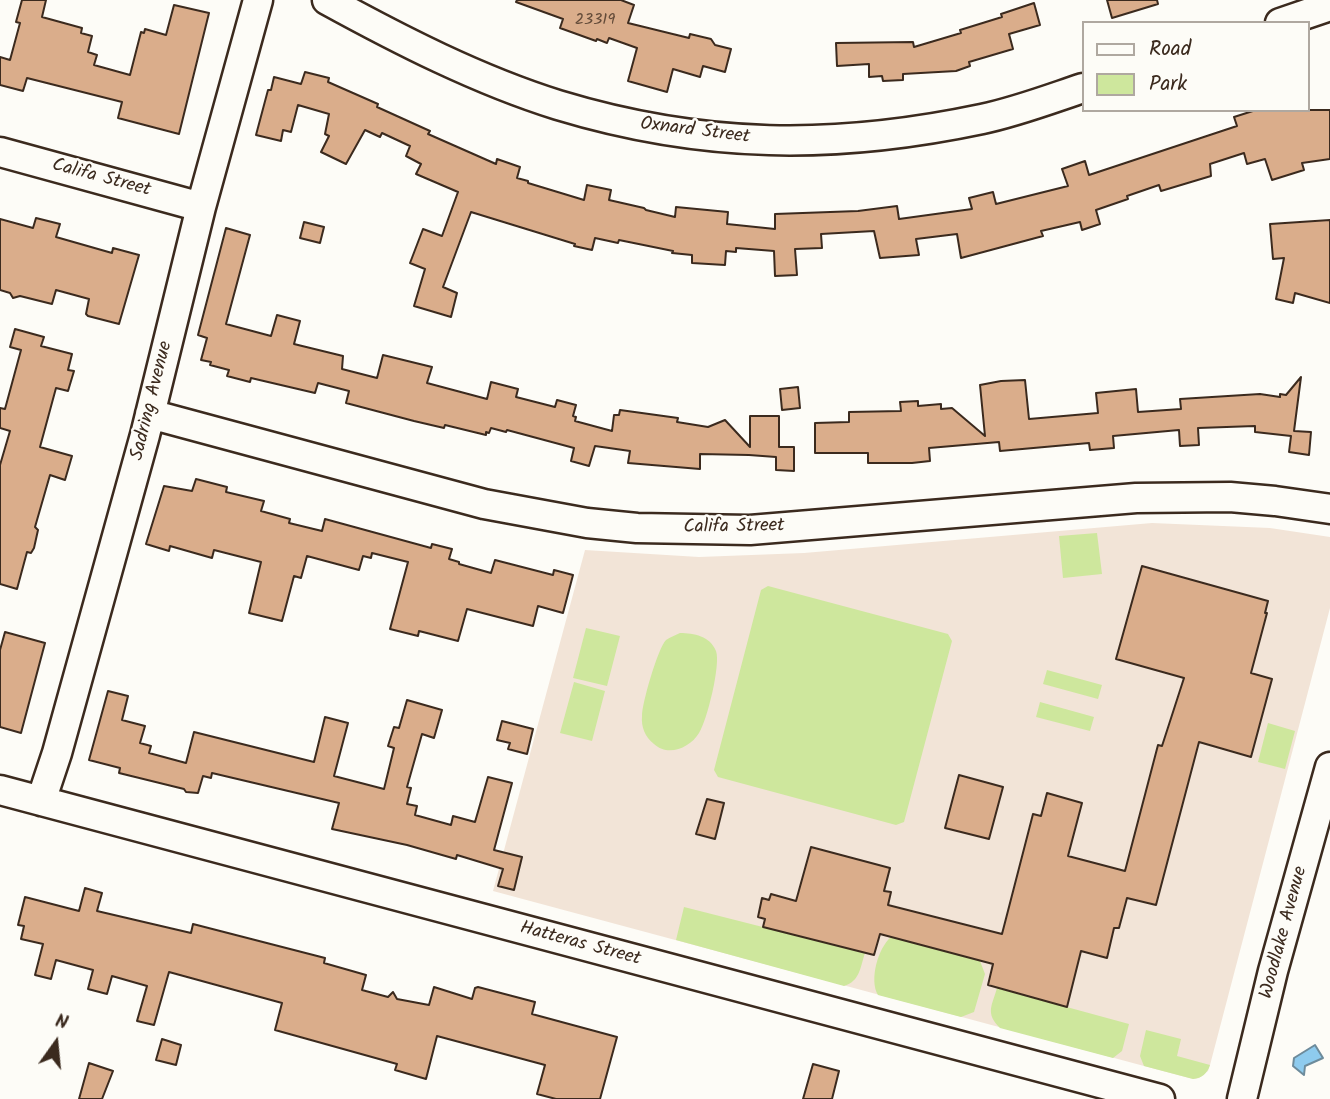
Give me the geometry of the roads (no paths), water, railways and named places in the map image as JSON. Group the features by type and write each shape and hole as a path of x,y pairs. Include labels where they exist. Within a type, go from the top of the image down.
{"street":[{"name":"Sadring Avenue","path":"41,801 57,753 150,414 201,207 258,0"},
{"name":"Oxnard Street","path":"327,0 388,33 482,75 557,104 640,126 718,139 821,141 902,134 985,119 1082,88"},
{"path":"1286,21 1330,6"},
{"name":"Califa Street","path":"0,152 201,207"},
{"name":"Califa Street","path":"150,414 484,504 587,523 637,528 750,530 1136,498 1230,497 1330,509"},
{"name":"Woodlake Avenue","path":"1242,1099 1273,971 1330,767"},
{"name":"Hatteras Street","path":"0,790 1160,1099"}],"water":[{"path":"1315,1045 1323,1058 1305,1066 1304,1075 1293,1066 1294,1058"}]}
